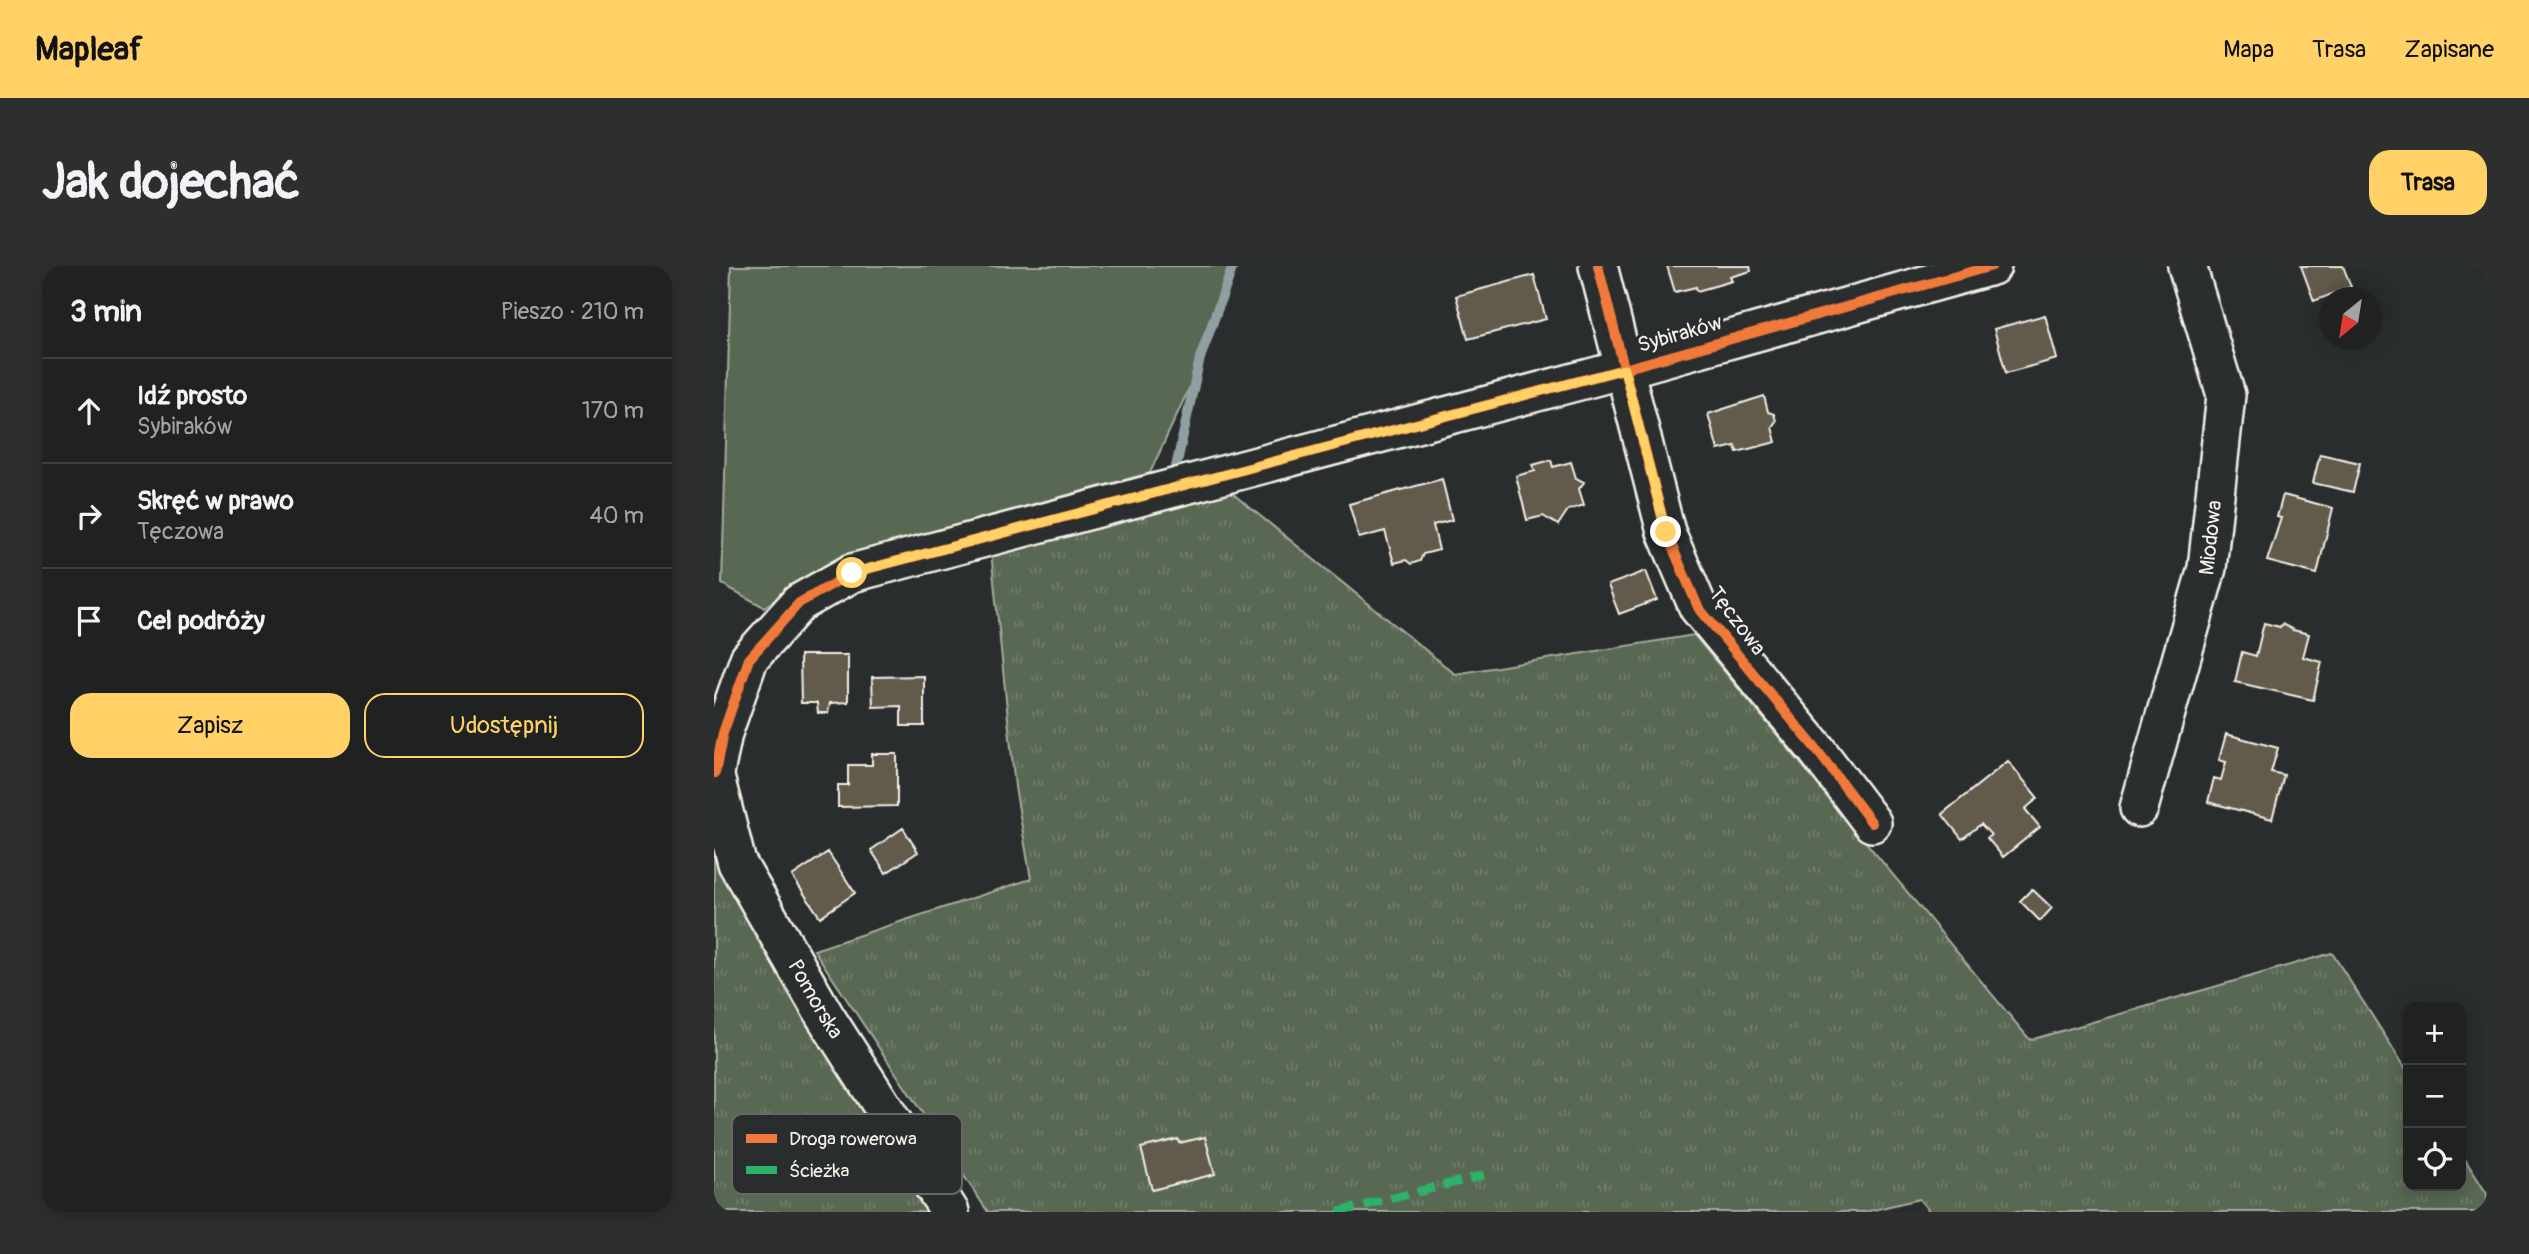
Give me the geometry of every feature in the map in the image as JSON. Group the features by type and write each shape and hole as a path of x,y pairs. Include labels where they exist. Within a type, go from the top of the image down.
{"street":[{"name":"Tęczowa","path":"1598,266 1666,532 1698,607 1816,749 1871,823"},
{"name":"Sybiraków","path":"714,773 723,733 749,659 799,603 852,573 1624,369 1992,266"},
{"name":"Miodowa","path":"2139,808 2207,568 2226,395 2187,266"},
{"name":"Pomorska","path":"714,773 737,863 825,1016 888,1114"},
{"name":"Pomorska","path":"939,1194 950,1212"}],"green space":[{"path":"731,266 1233,266 1191,384 1150,473 928,533 824,569 764,607 722,584"},
{"path":"1227,489 1455,674 1694,635 2030,1040 2332,953 2403,1064 2403,1191 2466,1191 2466,1161 2487,1194 2487,1212 1930,1212 1919,1199 1865,1212 988,1212 962,1173 962,1114 923,1114 814,950 1031,879 1015,787 991,552"},
{"path":"714,854 733,895 870,1114 732,1114 732,1194 921,1194 932,1212 714,1212"}],"building":[{"path":"1667,266 1750,266 1751,271 1730,277 1732,281 1697,291 1696,287 1675,292"},
{"path":"2301,266 2343,266 2351,287 2319,287 2319,299 2314,301"},
{"path":"1534,275 1546,319 1468,339 1456,296"},
{"path":"2045,315 2057,359 2006,373 1994,329"},
{"path":"1764,396 1768,412 1774,414 1776,421 1772,427 1776,442 1737,452 1735,446 1718,450 1708,414"},
{"path":"2320,454 2360,463 2353,492 2313,483"},
{"path":"1551,460 1553,467 1571,462 1576,478 1584,482 1579,489 1584,505 1568,510 1558,525 1543,516 1527,520 1516,476 1535,471 1533,465"},
{"path":"1442,479 1452,520 1433,525 1439,550 1423,554 1420,561 1411,564 1406,560 1394,563 1385,531 1359,538 1349,504"},
{"path":"2283,495 2333,508 2317,574 2267,561 2281,518 2277,517"},
{"path":"1646,571 1657,600 1619,614 1608,585"},
{"path":"2264,623 2280,627 2282,624 2309,634 2303,657 2322,662 2313,700 2235,682 2242,652 2256,656"},
{"path":"800,655 848,655 848,702 830,703 828,713 818,713 817,703 801,703"},
{"path":"924,676 924,726 901,726 901,706 873,707 872,677"},
{"path":"2226,734 2278,748 2271,772 2284,775 2272,819 2208,802 2214,778 2221,780 2226,762 2219,760"},
{"path":"872,754 897,754 897,806 838,807 838,785 848,785 848,765 872,765"},
{"path":"2008,761 2038,798 2025,809 2040,827 2003,857 1987,838 1991,835 1981,824 1962,839 1942,814"},
{"path":"903,828 918,852 886,873 871,850"},
{"path":"828,852 855,893 820,917 792,876"},
{"path":"2032,889 2052,908 2040,921 2020,901"},
{"path":"1205,1137 1215,1174 1152,1190 1141,1148 1178,1139 1179,1143"}],"waterway":[{"path":"1176,467 1200,358 1233,266"}],"marked path":[{"path":"1338,1212 1484,1175"}],"cycle path":[{"path":"1598,266 1666,532 1698,607 1816,749 1872,823"},
{"path":"715,773 723,733 749,659 799,603 852,573 1624,369 1992,266"}],"route":[{"path":"852,573 1624,369 1666,532"}]}
